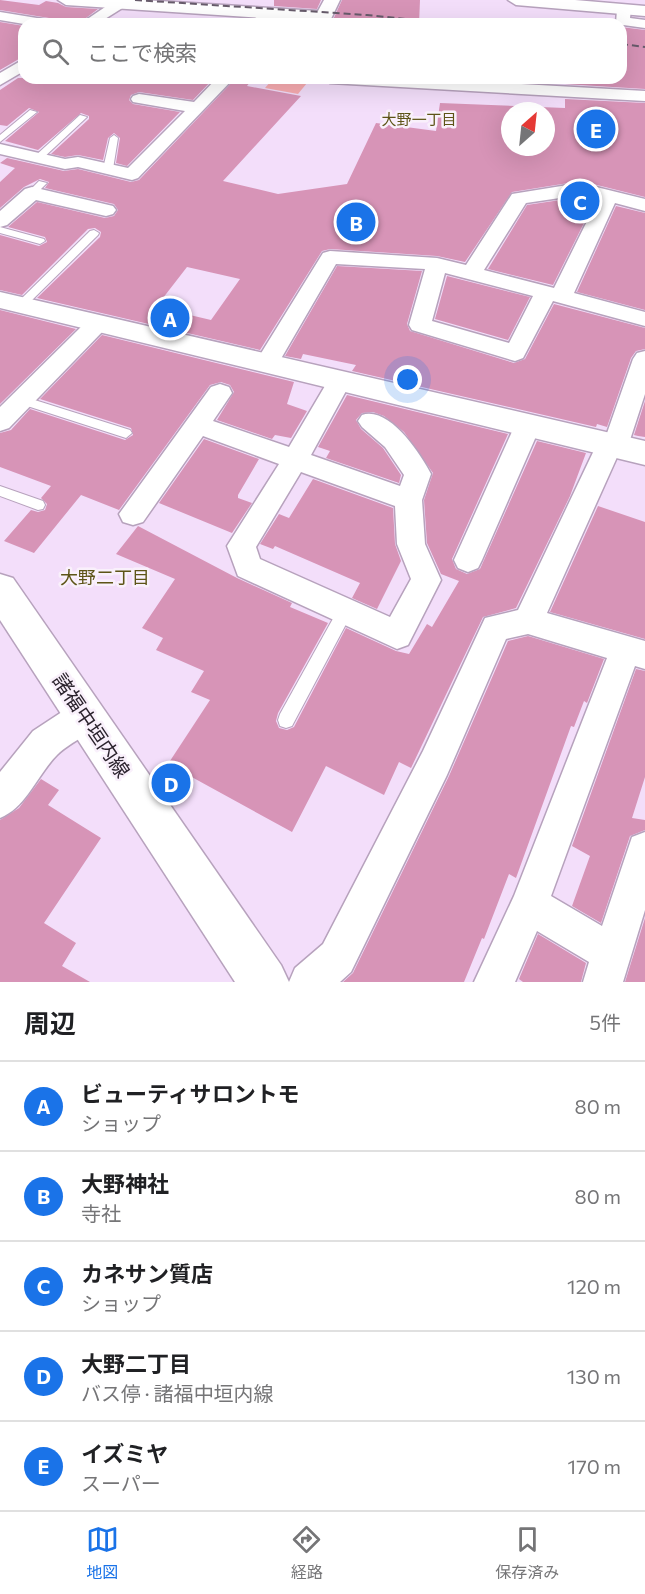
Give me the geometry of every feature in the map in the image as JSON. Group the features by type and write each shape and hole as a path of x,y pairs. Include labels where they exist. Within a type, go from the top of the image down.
{"street":[{"path":"66,0 260,12 326,11"},
{"path":"516,0 645,11"},
{"path":"97,18 119,4"},
{"path":"623,18 624,9"},
{"path":"0,16 18,19"},
{"path":"627,22 645,24"},
{"path":"0,80 18,68"},
{"path":"0,149 65,164 78,162 132,174 220,84"},
{"path":"435,84 645,96"},
{"path":"139,99 198,108"},
{"path":"0,221 37,188 106,210"},
{"path":"472,273 519,198 580,189 645,206"},
{"path":"437,264 420,325 515,353 554,295 609,196"},
{"path":"267,363 330,257 437,264 645,319"},
{"path":"11,302 645,453"},
{"path":"0,422 98,323"},
{"path":"528,621 613,445 645,359"},
{"path":"340,380 295,460 241,546 248,567 397,635 426,580 411,544 408,500 418,474 394,440 371,421"},
{"path":"133,514 220,393"},
{"path":"468,560 528,425"},
{"path":"198,426 408,500"},
{"name":"諸福中垣内線","path":"6,610 86,715 264,982"},
{"path":"309,982 337,958 435,763 496,628 528,621 635,652 494,982"},
{"path":"0,800 45,743 86,715"},
{"path":"529,904 607,967 645,850"}],"lane":[{"path":"0,139 33,112"},
{"path":"38,158 83,117"},
{"path":"108,169 114,138"},
{"path":"0,230 40,241"},
{"path":"11,302 94,233"},
{"path":"22,400 126,433"},
{"path":"0,491 38,505"},
{"path":"286,720 345,611"}],"shaded area":[{"path":"268,84 306,84 298,94 265,88"}],"building":[{"path":"0,0 39,5 46,1 66,7 98,9 86,18 49,18 0,10"},
{"path":"274,0 321,0 317,9 274,6"},
{"path":"342,0 420,0 419,18 334,18"},
{"path":"0,22 18,25 18,60 0,70"},
{"path":"627,28 645,30 645,89 564,84 627,84"},
{"path":"18,78 18,84 208,84 193,100 139,92 131,95 129,100 133,104 180,112 127,166 116,163 120,138 114,133 108,138 103,160 78,155 65,157 51,154 89,119 89,116 81,113 38,150 5,141 39,112 29,108 7,126 0,125 0,90"},
{"path":"230,84 248,84 247,86 301,96 223,181 278,194 347,184 376,123 436,131 440,103 501,105 501,156 555,156 555,108 565,108 565,99 645,103 645,197 581,181 512,192 465,262 437,256 330,249 322,251 260,350 37,298 100,237 101,232 95,228 88,229 22,295 0,290 0,235 39,246 47,242 45,237 8,227 37,202 105,218 114,216 118,210 114,204 45,188 49,182 40,179 24,187 0,208 0,182 15,168 0,163 7,158 64,171 78,169 131,182 139,180","holes":["187,267 240,279 211,320 156,307"]},
{"path":"580,197 595,201 553,285 488,269 527,205"},
{"path":"616,206 645,213 645,310 577,292"},
{"path":"337,266 422,271 407,324 410,331 514,363 525,359 554,304 645,328 645,349 636,351 631,358 607,427 597,424 596,427 352,371 356,365 303,354 301,359 285,356"},
{"path":"447,276 530,297 508,340 435,319"},
{"path":"0,310 76,329 0,404"},
{"path":"102,335 294,382 287,404 307,411 291,438 275,435 272,439 217,420 234,392 230,385 221,382 210,385 119,510 81,495 34,553 4,541 31,510 38,512 45,510 47,504 41,498 51,486 0,467 0,433 11,430 30,409 125,440 133,435 131,428 40,399"},
{"path":"347,395 508,434 452,559 456,569 467,574 480,569 537,441 586,453 570,496 516,608 483,617 411,768 399,762 384,795 326,766 292,832 168,764 210,700 191,692 204,671 156,650 163,638 142,628 175,579 116,554 138,526 237,578 292,603 290,607 328,623 278,713 276,721 279,728 287,730 294,727 346,628 396,651 409,654 427,624 432,627 459,581 441,574 427,543 424,500 433,473 404,432 384,416 373,412 362,413 356,420 361,429 383,448 401,475 399,483 326,458 330,451 318,447"},
{"path":"645,401 645,437 634,435"},
{"path":"204,439 259,459 238,495 238,498 252,503 232,533 159,503"},
{"path":"313,479 393,508 395,544 401,561 377,609 352,598 360,583 275,546 273,549 260,544 279,514 289,518"},
{"path":"598,506 645,522 645,639 550,612"},
{"path":"528,636 604,659 587,703 584,701 574,727 571,726 516,878 509,874 484,939 482,938 464,982 343,982 353,973 449,776 508,641"},
{"path":"636,669 645,671 645,777 632,818 645,820 645,830 630,836 601,923 572,906 590,856 572,846"},
{"path":"41,779 59,790 48,805 101,838 44,923 76,943 62,966 90,982 0,982 0,820 19,808"},
{"path":"645,918 645,982 625,982"},
{"path":"538,934 586,963 581,982 523,982 519,979"}],"railway":[{"path":"135,0 396,18"},
{"path":"627,45 645,47"}],"place":[{"name":"イズミヤ","path":"596,129"},
{"name":"カネサン質店","path":"580,201"},
{"name":"大野神社","path":"356,222"},
{"name":"ビューティサロントモ","path":"170,318"},
{"name":"大野二丁目","path":"171,783"}],"district":[{"name":"大野一丁目","path":"419,119"},
{"name":"大野二丁目","path":"105,577"}]}
